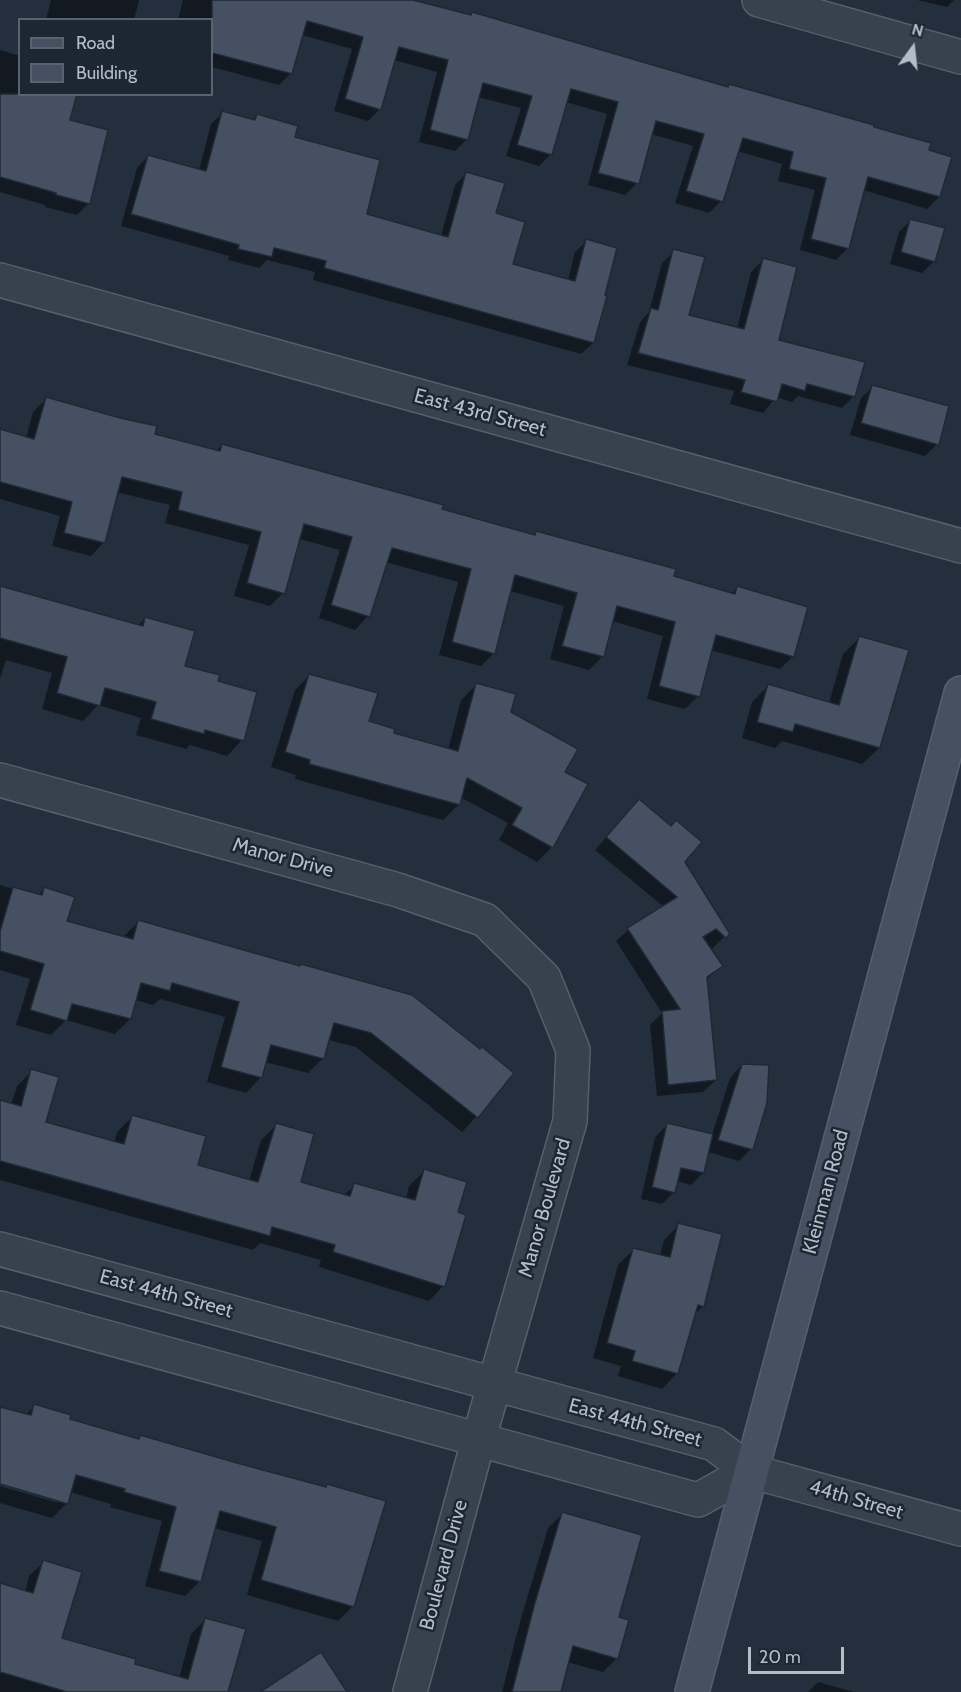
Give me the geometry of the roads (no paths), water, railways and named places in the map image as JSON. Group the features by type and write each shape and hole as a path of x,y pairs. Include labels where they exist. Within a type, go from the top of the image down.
{"street":[{"path":"759,0 850,12 961,57"},
{"name":"East 43rd Street","path":"0,280 961,546"},
{"name":"Kleinman Road","path":"692,1692 961,693"},
{"name":"Manor Drive","path":"0,780 398,890 485,920 544,978"},
{"name":"Manor Boulevard","path":"478,1438 570,1121 573,1050 544,978"},
{"name":"East 44th Street","path":"0,1249 714,1444 750,1471"},
{"path":"0,1308 698,1500 750,1471"},
{"name":"Boulevard Drive","path":"410,1692 478,1438"},
{"name":"44th Street","path":"750,1471 961,1529"}]}
